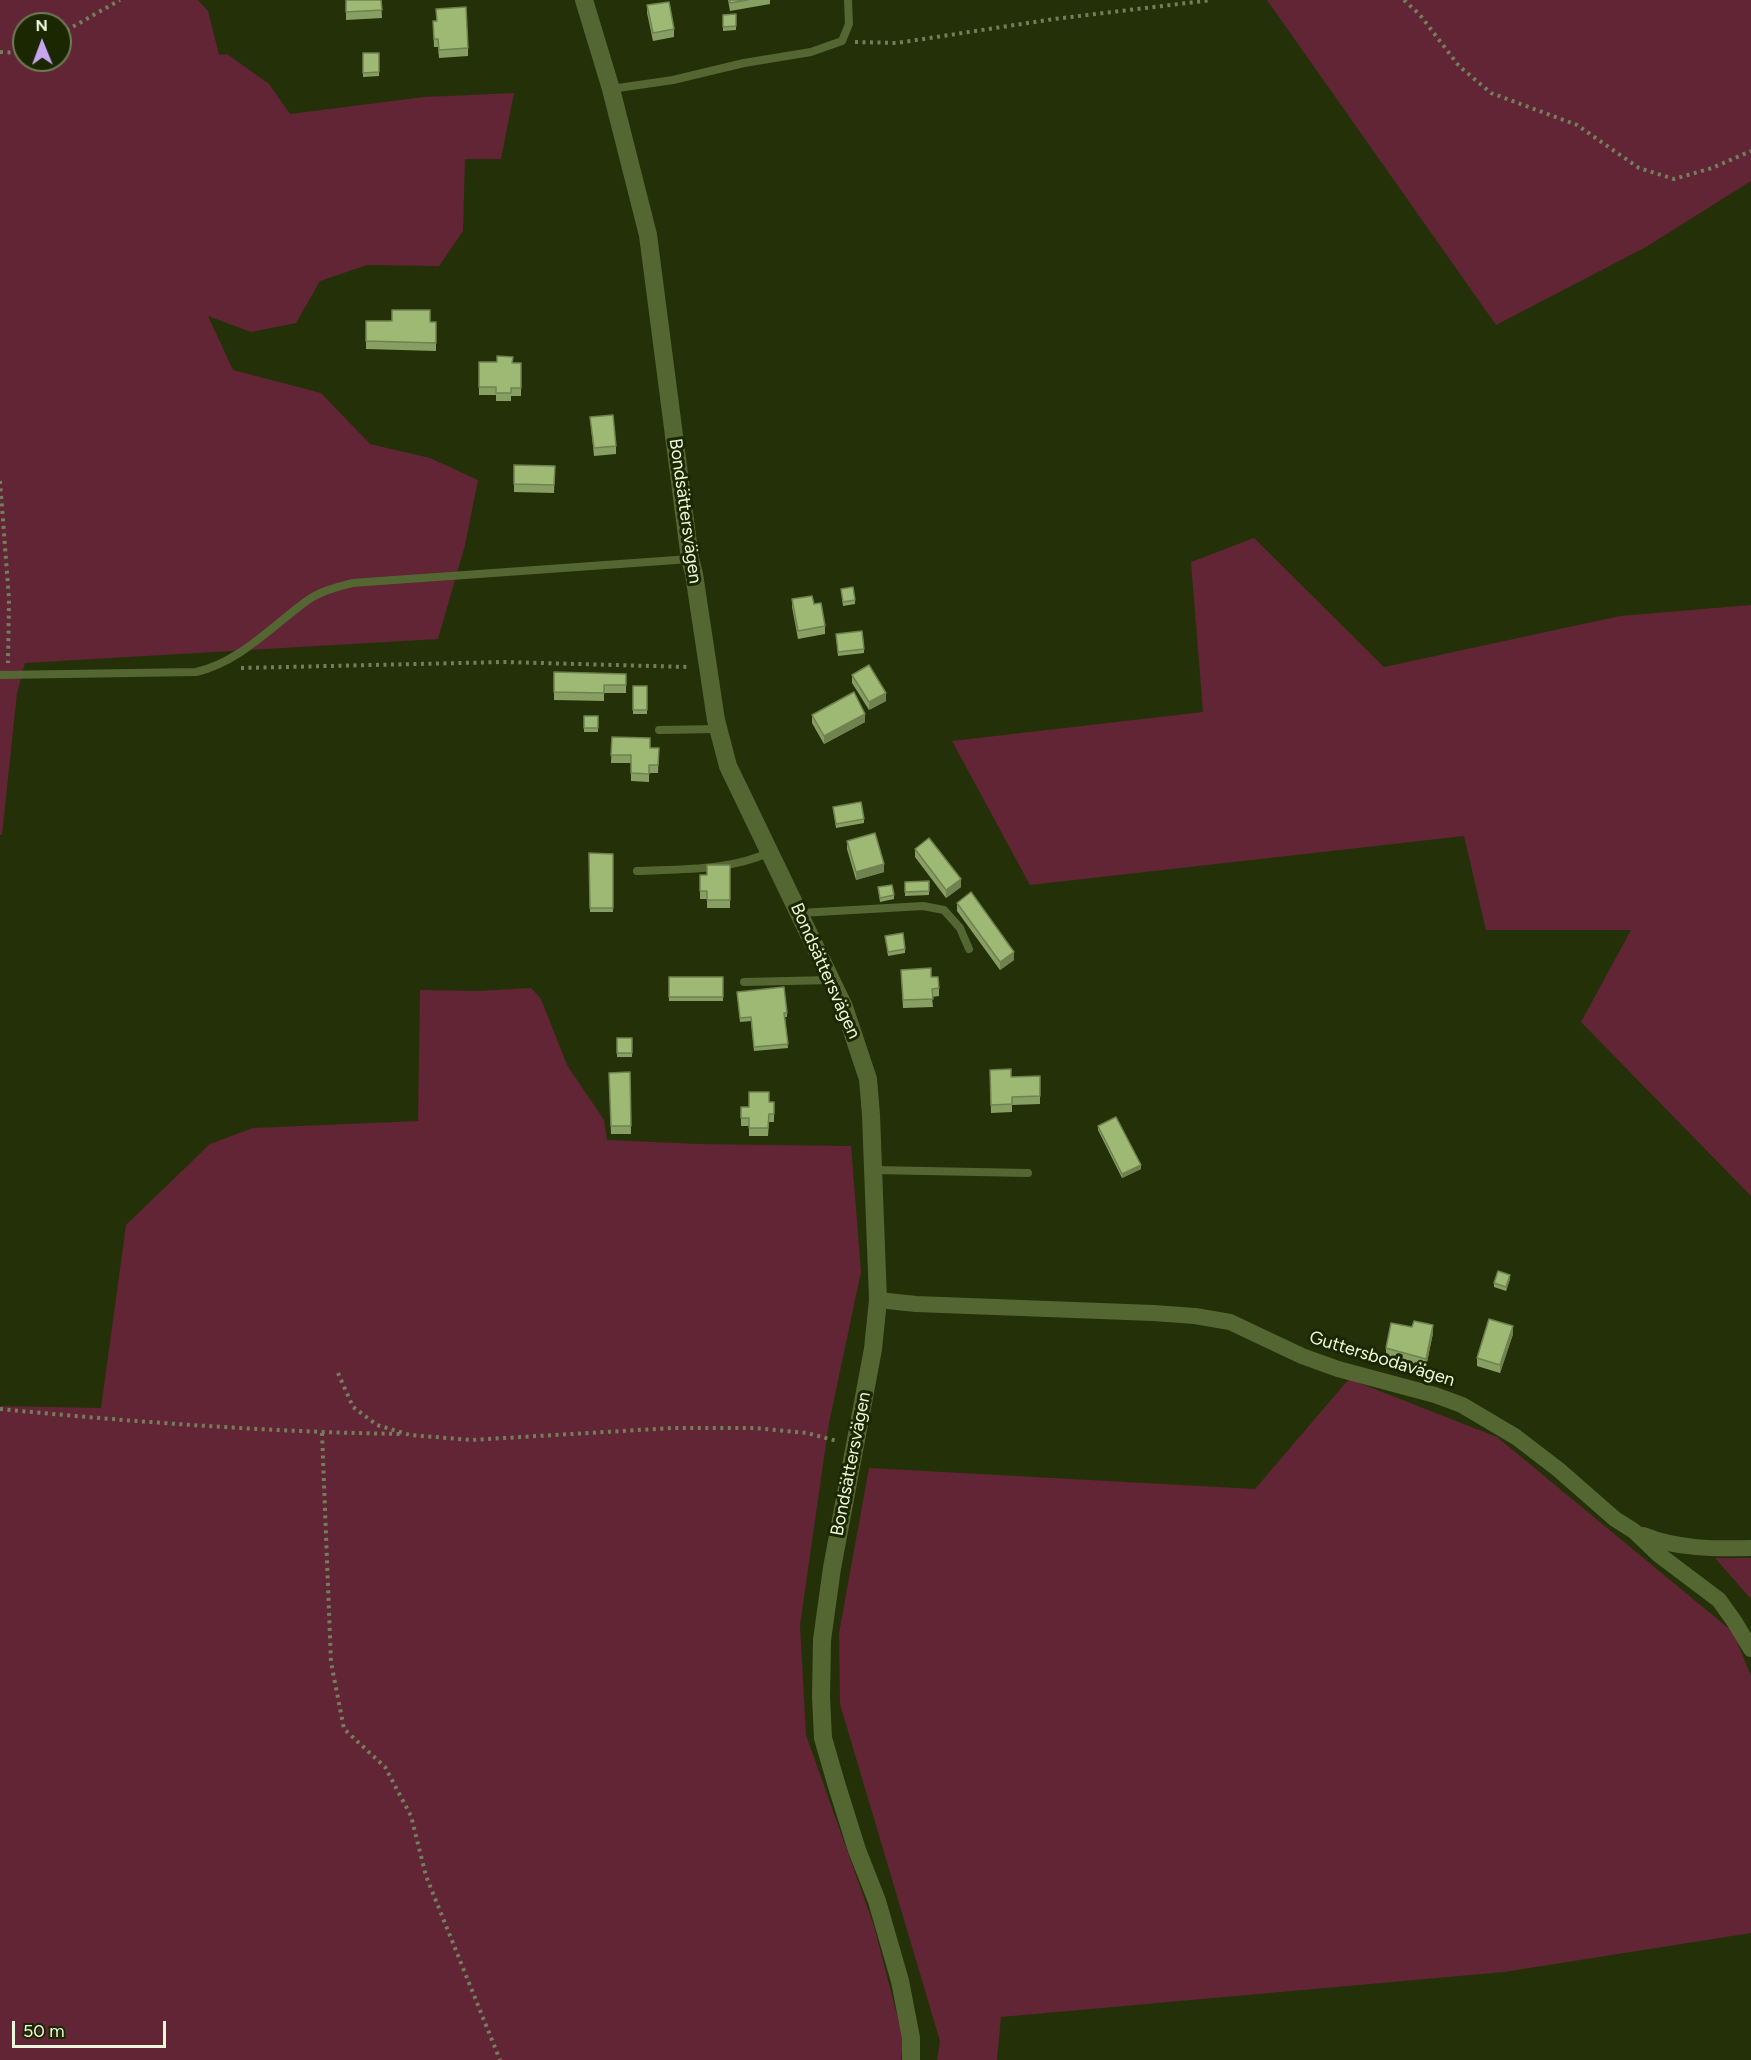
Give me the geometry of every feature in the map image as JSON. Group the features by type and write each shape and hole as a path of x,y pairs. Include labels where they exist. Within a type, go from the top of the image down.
{"street":[{"name":"Bondsättersvägen","path":"584,0 611,89 648,235 690,559 718,729 728,766 771,851 844,1007 868,1079 874,1170 878,1300 873,1349 839,1525 822,1640 821,1697 824,1738 857,1850 877,1901 900,1981 911,2038 911,2060"},
{"name":"Guttersbodavägen","path":"878,1300 1153,1313 1230,1322 1302,1356 1338,1369 1435,1395 1462,1405 1516,1437 1559,1470 1615,1519 1634,1531 1659,1554 1719,1600 1751,1649"},
{"path":"1634,1531 1655,1540 1693,1548 1751,1548"}],"lane":[{"path":"611,89 673,81 744,63 811,52 842,41 849,24 848,0"},
{"path":"4,675 196,672 209,669 277,626 310,599 331,589 352,583 690,559"},
{"path":"659,730 718,729"},
{"path":"637,871 715,866 751,861 771,851"},
{"path":"800,913 922,906 944,910 960,928 969,949"},
{"path":"744,982 832,980"},
{"path":"874,1170 1028,1173"}],"path":[{"path":"72,27 120,0"},
{"path":"842,41 897,43 1054,19 1212,0"},
{"path":"1404,0 1420,15 1459,66 1491,93 1577,125 1639,168 1674,179 1712,168 1751,151"},
{"path":"0,481 9,599 4,675"},
{"path":"209,669 504,662 708,667"},
{"path":"338,1374 353,1407 377,1425 410,1435"},
{"path":"0,1409 130,1422 471,1440 672,1428 755,1428 807,1433 855,1446"},
{"path":"322,1433 331,1662 344,1729 385,1767 411,1816 426,1876 500,2060"}],"shaded area":[{"path":"0,0 198,0 208,11 219,55 227,54 269,84 290,114 424,97 514,93 501,159 465,159 463,231 439,266 367,265 320,281 296,323 251,332 208,316 233,370 321,393 370,444 430,458 478,480 465,545 438,639 25,663 17,693 2,835 0,835"},
{"path":"1267,0 1751,0 1751,181 1646,247 1496,325"},
{"path":"1254,538 1384,667 1620,616 1751,605 1751,1196 1581,1022 1631,930 1486,930 1464,836 1030,885 952,741 1203,712 1191,562"},
{"path":"531,988 541,999 567,1065 604,1120 607,1140 851,1146 861,1272 829,1423 800,1625 806,1735 874,1926 903,2038 901,2060 0,2060 0,1406 101,1408 126,1225 210,1144 253,1128 418,1121 420,990 479,991"},
{"path":"1349,1379 1497,1437 1733,1632 1751,1676 1751,1933 1504,1972 1001,2017 997,2060 937,2060 940,2041 840,1704 839,1633 869,1468 1255,1489"},
{"path":"1715,1558 1751,1558 1751,1599"}],"building":[{"path":"346,0 381,0 382,10 346,12"},
{"path":"730,0 748,0 730,3"},
{"path":"669,2 674,29 653,33 647,5"},
{"path":"466,7 468,48 439,50 438,39 434,39 433,21 437,21 436,9"},
{"path":"736,14 736,26 723,27 723,15"},
{"path":"363,53 379,53 379,72 363,73"},
{"path":"392,310 430,310 430,322 436,322 436,343 366,341 366,321 392,321"},
{"path":"497,356 513,357 512,363 521,363 521,388 511,388 511,393 496,393 496,387 479,387 479,362 497,362"},
{"path":"613,415 616,446 594,448 590,417"},
{"path":"514,465 555,466 554,485 514,484"},
{"path":"853,587 855,600 843,602 841,589"},
{"path":"812,596 814,604 821,603 825,626 798,631 792,599"},
{"path":"862,631 864,649 838,652 836,634"},
{"path":"869,665 886,693 869,702 852,675"},
{"path":"554,672 626,674 626,685 604,685 604,693 554,692"},
{"path":"633,686 647,686 647,710 633,710"},
{"path":"854,692 865,714 824,736 812,715"},
{"path":"584,716 598,716 598,728 584,728"},
{"path":"612,737 650,738 650,748 659,748 658,765 649,765 649,774 631,773 631,755 611,755"},
{"path":"861,802 864,819 836,824 833,807"},
{"path":"875,833 884,864 856,872 847,841"},
{"path":"929,838 961,879 946,890 915,849"},
{"path":"589,853 613,854 613,908 590,908"},
{"path":"707,865 730,865 730,900 707,900 707,891 700,891 700,875 707,875"},
{"path":"929,881 929,891 905,892 905,882"},
{"path":"892,885 894,895 880,898 878,887"},
{"path":"971,892 1014,952 1000,962 957,903"},
{"path":"903,933 905,949 888,952 885,936"},
{"path":"931,968 931,977 938,977 939,988 932,989 933,999 903,1000 901,970"},
{"path":"669,977 723,977 723,997 669,997"},
{"path":"784,987 787,1013 784,1013 788,1044 754,1047 751,1017 740,1018 737,992"},
{"path":"617,1038 632,1038 632,1053 617,1053"},
{"path":"1011,1069 1011,1077 1040,1076 1040,1096 1012,1097 1012,1104 991,1105 990,1070"},
{"path":"630,1072 631,1126 611,1126 609,1073"},
{"path":"749,1092 769,1092 769,1102 774,1102 774,1114 769,1114 768,1128 749,1128 749,1118 741,1118 741,1107 749,1107"},
{"path":"1116,1117 1141,1165 1122,1174 1098,1126"},
{"path":"1498,1271 1510,1275 1506,1287 1494,1283"},
{"path":"1489,1319 1513,1326 1500,1365 1477,1358"},
{"path":"1414,1321 1433,1325 1426,1359 1386,1348 1391,1323 1412,1327"}]}
